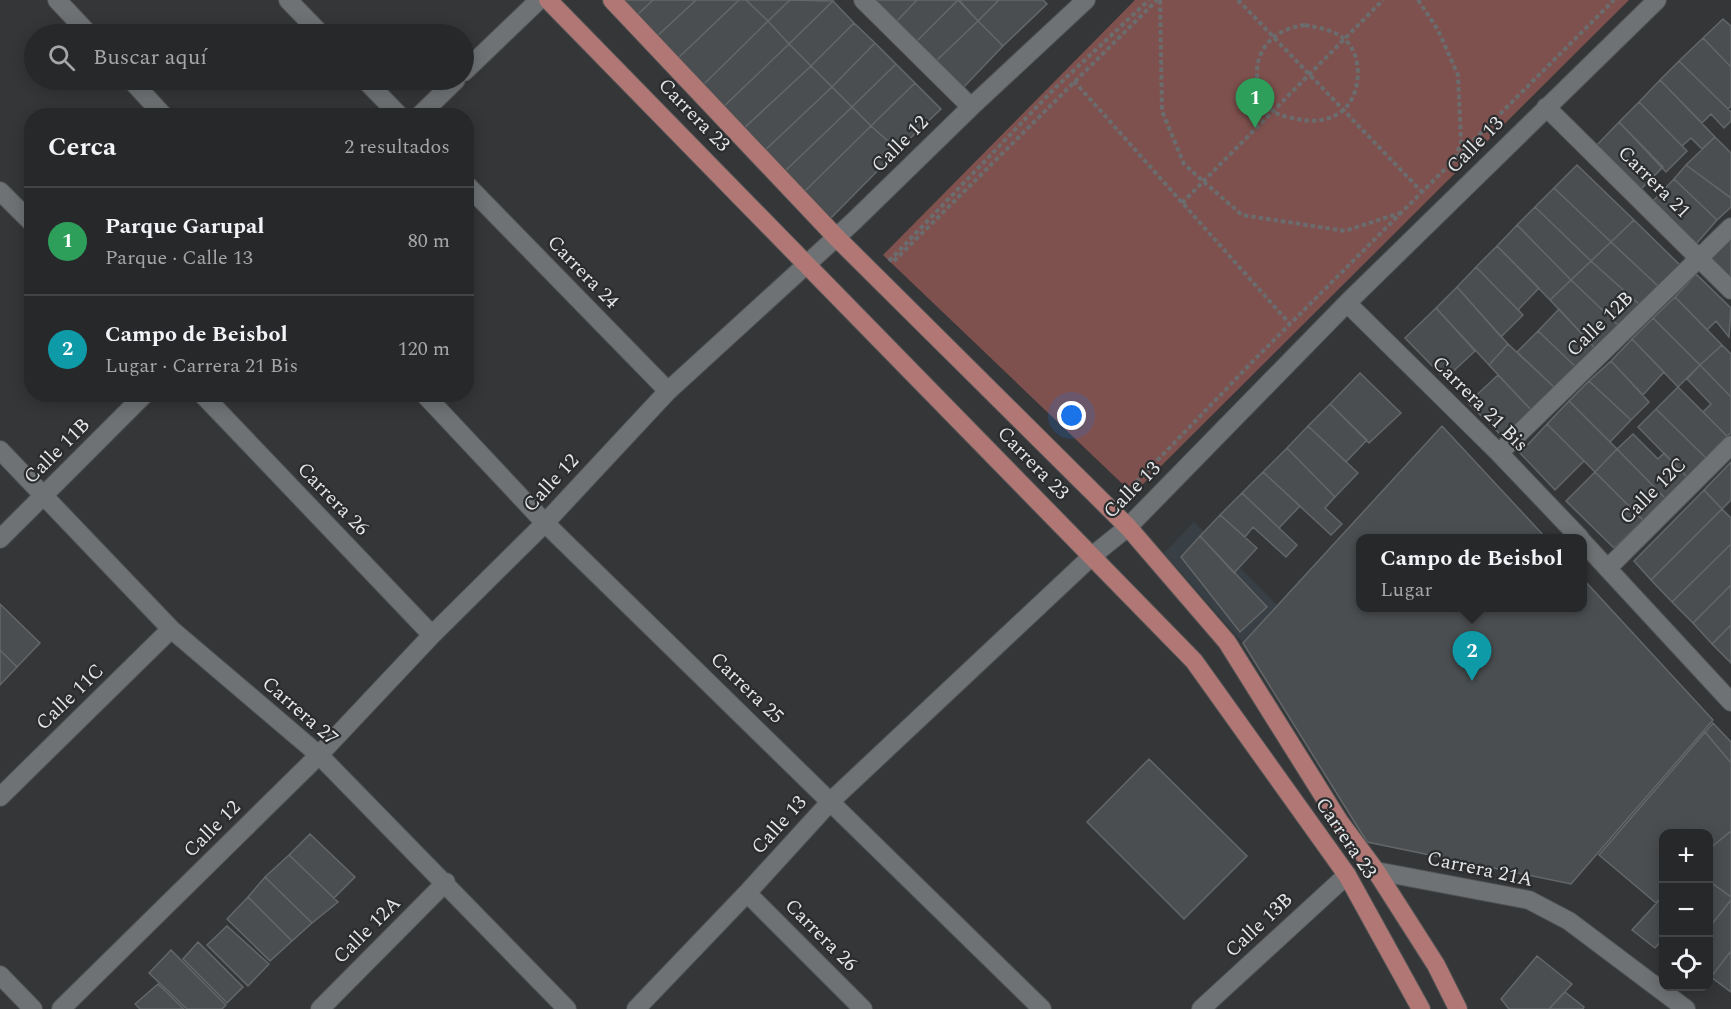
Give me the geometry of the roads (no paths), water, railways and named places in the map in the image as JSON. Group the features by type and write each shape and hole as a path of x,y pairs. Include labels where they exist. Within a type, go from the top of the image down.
{"main road":[{"name":"Carrera 23","path":"548,0 1194,661 1347,875 1421,1009"},
{"name":"Carrera 23","path":"612,0 836,237 1128,527 1227,642 1339,821 1376,871 1436,965 1458,1009"}],"street":[{"path":"57,0 80,24"},
{"path":"288,0 311,24"},
{"path":"474,62 539,0"},
{"path":"863,0 971,107"},
{"name":"Calle 12","path":"61,1009 319,755 432,635 545,523 668,392 808,264 1085,0"},
{"name":"Calle 13","path":"636,1009 747,894 831,801 1092,556 1128,527 1347,303 1657,0"},
{"path":"140,90 157,108"},
{"path":"375,90 392,108"},
{"path":"426,108 445,90"},
{"name":"Carrera 21","path":"1546,107 1731,290"},
{"path":"0,191 24,215"},
{"name":"Carrera 24","path":"474,192 668,392"},
{"name":"Calle 12B","path":"1499,453 1731,227"},
{"name":"Carrera 21 Bis","path":"1347,303 1499,453 1576,534"},
{"name":"Calle 11B","path":"0,539 137,402"},
{"name":"Carrera 26","path":"210,402 432,635"},
{"name":"Carrera 25","path":"432,402 545,523 1042,1009"},
{"name":"Calle 12C","path":"1608,568 1731,445"},
{"name":"Carrera 27","path":"0,450 171,629 319,755 446,882 567,1009"},
{"path":"1587,546 1731,702"},
{"name":"Calle 11C","path":"0,796 171,629"},
{"name":"Carrera 21A","path":"1376,871 1529,900 1569,921 1686,1009"},
{"name":"Calle 13B","path":"1202,1009 1347,875"},
{"name":"Calle 12A","path":"320,1009 446,882"},
{"name":"Carrera 26","path":"747,894 863,1009"},
{"path":"0,975 33,1009"}],"place":[{"name":"Parque Garupal","path":"1255,128"},
{"name":"Campo de Beisbol","path":"1472,681"}]}
